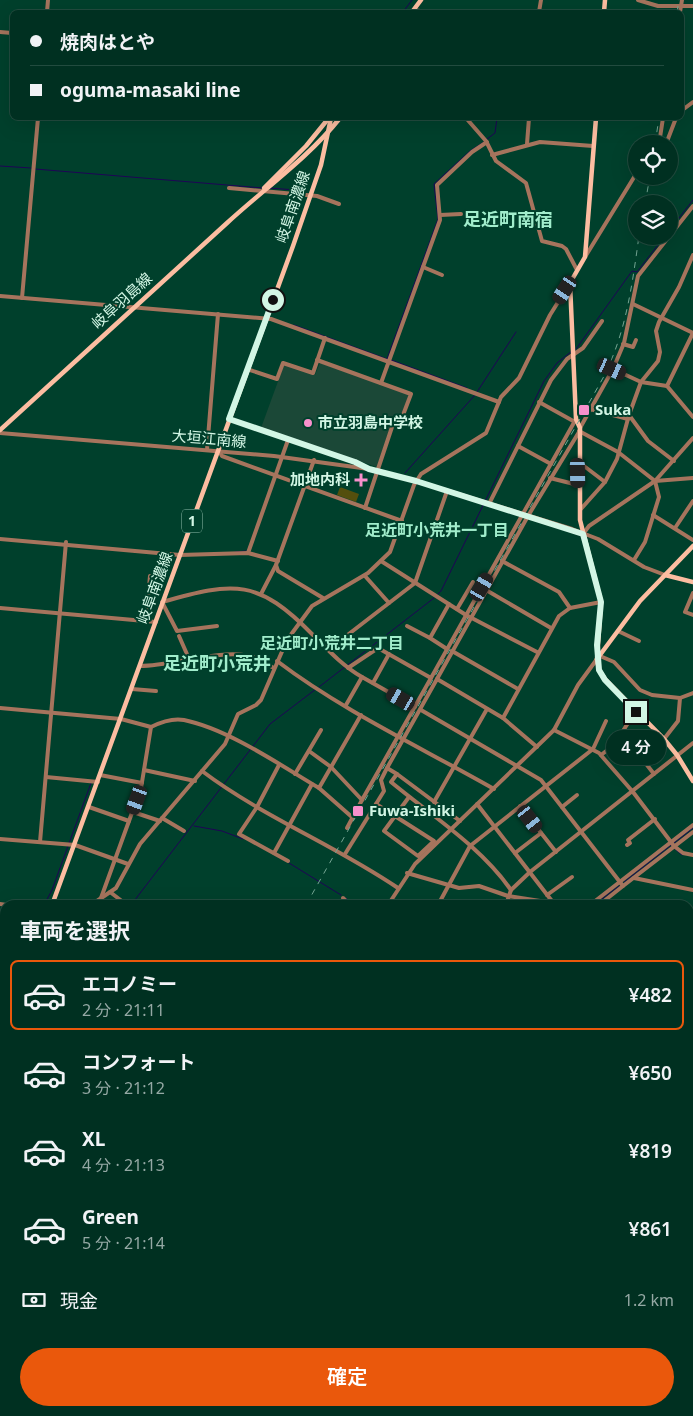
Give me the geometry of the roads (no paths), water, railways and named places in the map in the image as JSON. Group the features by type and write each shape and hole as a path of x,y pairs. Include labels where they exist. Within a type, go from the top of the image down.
{"main road":[{"name":"岐阜羽島線","path":"262,192 267,183 306,146 328,120"},
{"name":"岐阜南濃線","path":"54,900 321,165 330,120"},
{"name":"岐阜南濃線","path":"326,136 338,120"},
{"path":"596,120 585,257 570,283 576,420 579,430 579,511 583,534 601,602 599,670 605,680 678,755 693,781"},
{"name":"岐阜羽島線","path":"0,431 326,136"},
{"path":"598,657 640,601 693,546"},
{"path":"665,575 693,582"}],"street":[{"path":"638,0 652,5 693,6"},
{"path":"680,10 682,0"},
{"path":"22,298 38,120"},
{"path":"468,120 486,142 496,161 526,183 542,241 562,246 566,249 577,270"},
{"path":"527,144 529,120"},
{"path":"660,135 663,120"},
{"path":"669,135 675,120"},
{"path":"381,383 440,216 437,186 472,152 486,142"},
{"path":"492,155 540,142 593,146"},
{"path":"585,257 629,185"},
{"path":"229,188 310,196 339,204"},
{"path":"345,854 384,791 381,780 437,679 468,616 526,515 579,430 612,369 623,344 638,276 693,206"},
{"path":"440,216 461,214"},
{"path":"579,511 605,482 618,459 618,452 628,417 642,382 658,361 660,352 656,331 661,317 680,287 693,255"},
{"path":"423,267 442,274"},
{"path":"101,899 119,883 128,864 161,819 225,744 238,714 256,705 261,700 287,640 312,606 323,598 365,576 390,552 416,481 426,469 486,433 499,402 519,378 550,315 570,283"},
{"path":"0,296 266,318 499,402"},
{"path":"633,304 693,333 667,386"},
{"path":"208,450 218,314"},
{"path":"489,504 550,380 574,352 585,346 602,321"},
{"path":"247,368 277,379 283,363 313,373 325,338"},
{"path":"623,344 633,347 636,340"},
{"path":"318,360 411,394 400,423 394,421 365,508"},
{"path":"612,369 642,382 667,386 693,417"},
{"path":"468,616 486,590 502,561 576,420 539,402"},
{"path":"590,409 628,417 648,441 674,461"},
{"path":"229,419 355,462 369,469"},
{"path":"579,430 618,452 655,481 659,497 645,542 634,560"},
{"name":"大垣江南線","path":"0,431 314,460 369,469 416,481 598,539 644,567 665,575"},
{"path":"583,534 589,526 655,481 693,438"},
{"path":"248,553 288,440"},
{"path":"518,446 552,464"},
{"path":"218,451 222,456 402,521"},
{"path":"261,594 277,563 314,460"},
{"path":"578,462 605,482"},
{"path":"550,478 578,485"},
{"path":"655,481 693,478"},
{"path":"328,650 415,583 447,491"},
{"path":"675,528 693,501"},
{"path":"654,515 693,540"},
{"path":"0,539 180,555 248,553 277,563"},
{"path":"40,842 66,544"},
{"path":"381,561 468,616 537,652"},
{"path":"502,561 559,592 570,608"},
{"path":"277,563 278,571 323,598"},
{"path":"146,620 150,576"},
{"path":"365,576 389,603"},
{"path":"457,609 473,582"},
{"path":"217,626 176,631 162,602 207,589 239,589 261,594 285,607 348,668 415,707"},
{"path":"486,590 551,628"},
{"path":"693,593 685,612 693,615"},
{"path":"503,718 537,652 559,616 570,608 601,602"},
{"path":"430,638 449,604"},
{"path":"0,608 156,622"},
{"path":"407,626 518,689"},
{"path":"618,631 639,641"},
{"path":"179,636 190,661"},
{"path":"348,668 378,648 431,678"},
{"path":"347,828 398,735 431,678 450,650"},
{"path":"373,683 389,654"},
{"path":"140,666 158,666 238,655 249,656 274,668"},
{"path":"391,900 407,873 554,730 578,685 598,657 614,662 640,690 662,698 680,698 693,693"},
{"path":"277,661 301,679 361,715 494,789"},
{"path":"346,706 362,677"},
{"path":"437,679 503,718 538,747"},
{"path":"132,689 156,692"},
{"path":"664,739 678,721 680,698"},
{"path":"0,708 121,719 151,727 162,721 183,720 228,736 280,765 319,788 353,818"},
{"path":"434,802 487,709"},
{"path":"421,710 518,765 546,786 623,886"},
{"path":"601,754 614,745 636,712"},
{"path":"319,788 361,715"},
{"path":"440,900 447,884 470,846 593,749 606,721"},
{"path":"101,899 142,783 151,727"},
{"path":"295,774 321,730"},
{"path":"554,730 601,754 655,819 673,844 683,853 693,855"},
{"path":"622,733 654,774"},
{"path":"507,900 511,890 530,872 693,744"},
{"path":"309,751 332,767 362,800"},
{"path":"280,765 257,807 239,834 288,861"},
{"path":"387,768 460,821"},
{"path":"144,770 194,780"},
{"path":"688,774 693,770"},
{"path":"202,772 226,789 345,854 398,888"},
{"path":"396,774 391,782 470,846 490,864 511,890"},
{"path":"100,775 142,783"},
{"path":"46,777 98,782"},
{"path":"274,853 312,784"},
{"path":"562,807 577,795"},
{"path":"376,804 397,816 434,840 418,856 384,831 397,816 409,797"},
{"path":"477,804 551,900"},
{"path":"520,806 556,852"},
{"path":"89,807 129,821"},
{"path":"133,812 161,819 184,831"},
{"path":"627,845 630,843 628,840 655,819"},
{"path":"605,900 634,878 693,825"},
{"path":"597,900 673,844 693,832"},
{"path":"515,852 541,833"},
{"path":"0,839 75,846 128,864"},
{"path":"407,873 459,888 479,886 508,896 531,900"},
{"path":"547,895 572,876"},
{"path":"634,878 693,890"},
{"path":"110,892 119,900"},
{"path":"443,1416 487,1416"}],"waterway":[{"path":"404,10 412,0"},
{"path":"487,139 495,133 497,120"},
{"path":"387,359 438,219 434,184 470,151 484,142"},
{"path":"0,166 31,168"},
{"path":"35,169 263,188"},
{"path":"269,188 296,190"},
{"path":"678,219 693,200"},
{"path":"576,349 632,271 637,272 658,245"},
{"path":"294,325 387,359"},
{"path":"477,392 516,332"},
{"path":"437,595 441,591 544,381 557,363 572,351"},
{"path":"391,360 467,388"},
{"path":"405,473 475,395"},
{"path":"235,552 246,551"},
{"path":"319,687 434,598"},
{"path":"135,900 270,724 316,689"},
{"path":"47,900 91,783"},
{"path":"194,826 222,831 243,839"},
{"path":"674,843 693,828"},
{"path":"624,882 671,845"},
{"path":"675,849 682,855"},
{"path":"289,863 341,895"},
{"path":"601,900 619,886"}],"railway":[{"path":"677,10 679,0"},
{"path":"656,135 659,120"},
{"path":"647,195 648,185"},
{"path":"309,900 603,378 623,326 631,291 638,245"}],"place":[{"name":"Suka","path":"584,410"},
{"name":"市立羽島中学校","path":"308,423"},
{"name":"加地内科","path":"361,480"},
{"name":"Fuwa-Ishiki","path":"358,811"}],"district":[{"name":"足近町南宿","path":"508,220"},
{"name":"足近町小荒井一丁目","path":"437,530"},
{"name":"足近町小荒井二丁目","path":"332,643"},
{"name":"足近町小荒井","path":"217,664"}]}
